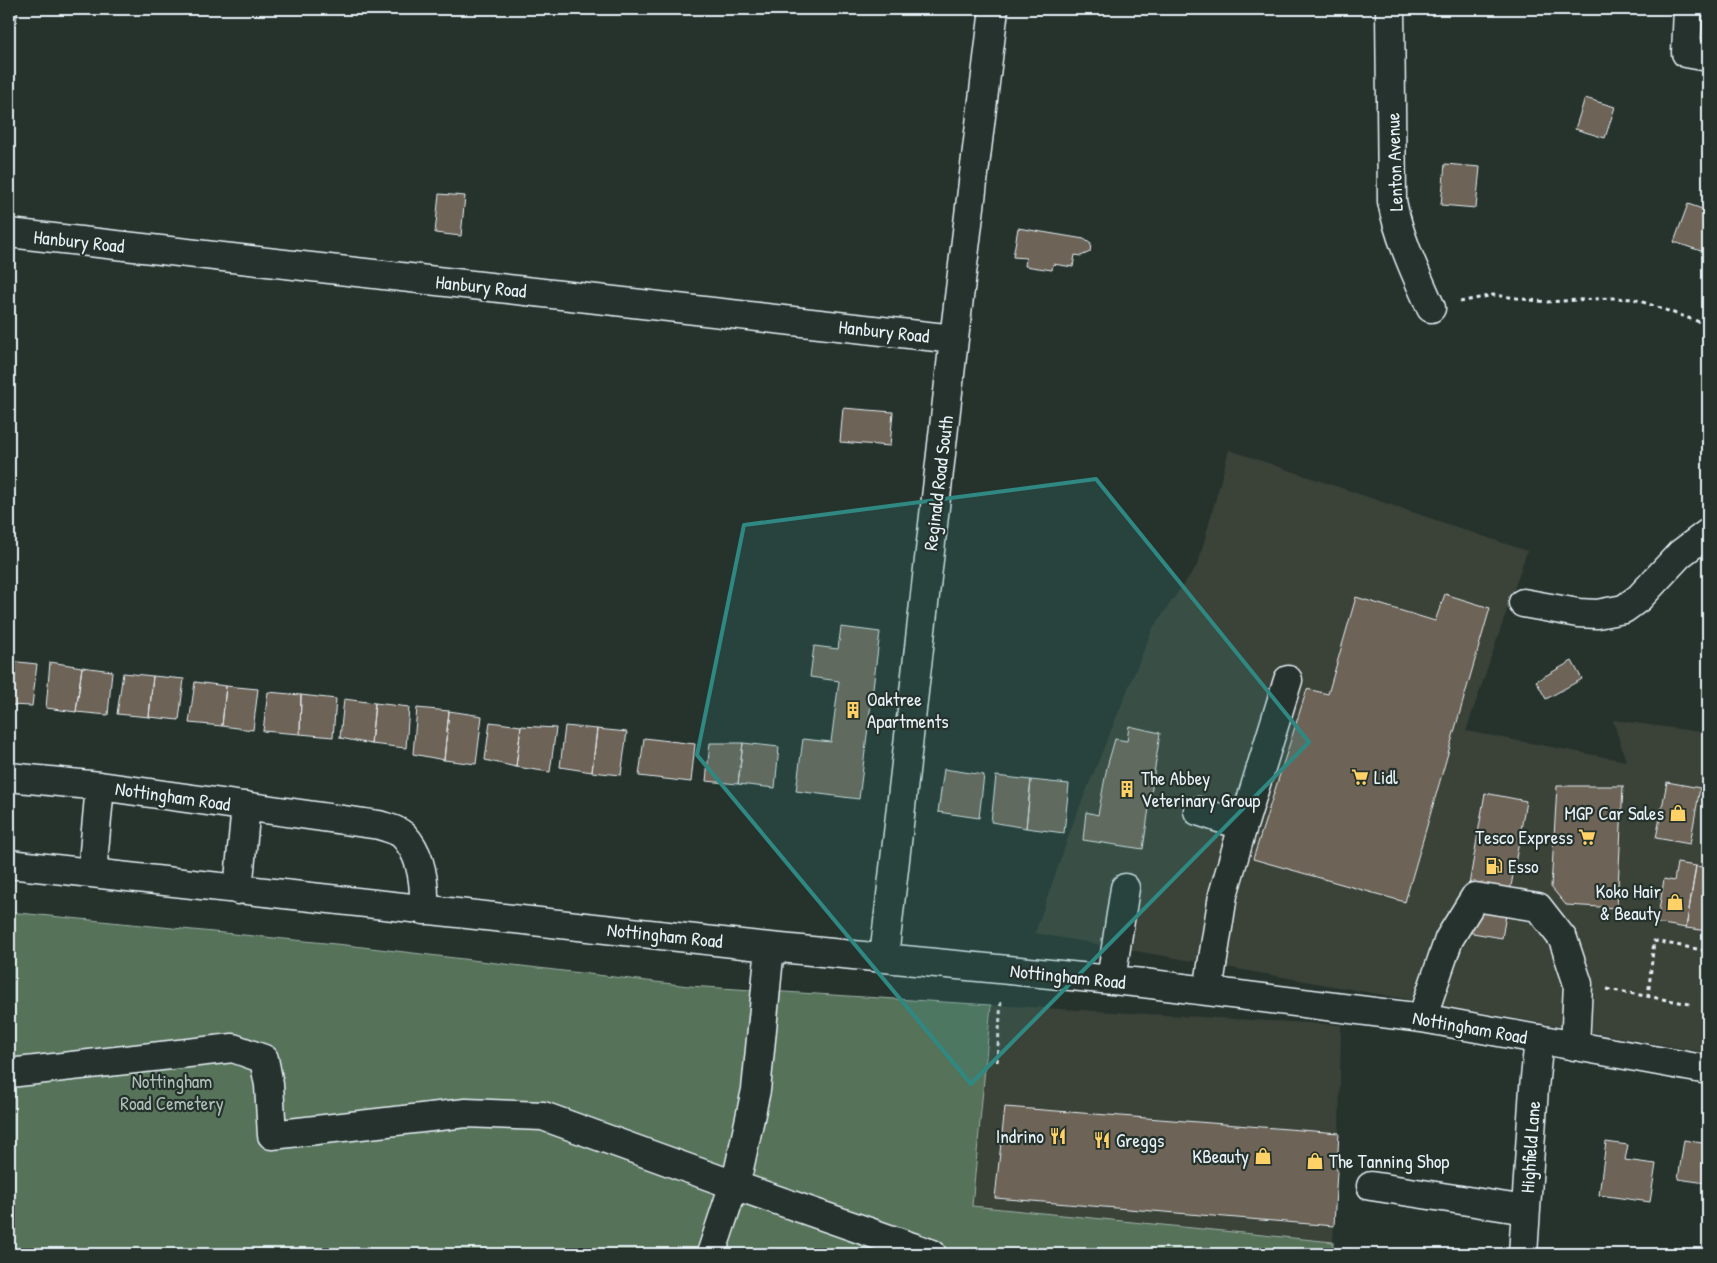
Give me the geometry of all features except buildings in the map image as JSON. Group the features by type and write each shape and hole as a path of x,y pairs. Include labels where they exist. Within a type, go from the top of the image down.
{"street":[{"name":"Reginald Road South","path":"884,958 954,339 994,9"},
{"name":"Lenton Avenue","path":"1390,9 1392,201 1398,227 1431,308"},
{"path":"1688,9 1686,53 1708,57"},
{"name":"Hanbury Road","path":"9,233 954,339"},
{"path":"1523,603 1588,614 1624,609 1639,598 1680,554 1708,533"},
{"path":"1208,991 1223,895 1242,826 1288,680"},
{"name":"Nottingham Road","path":"9,778 100,786 392,829 404,836 423,875 424,910"},
{"name":"Nottingham Road","path":"92,874 100,786"},
{"name":"Nottingham Road","path":"238,890 246,806"},
{"path":"1198,812 1242,826"},
{"name":"Nottingham Road","path":"9,864 424,910 1208,991 1422,1018 1708,1070"},
{"path":"1111,980 1125,888"},
{"path":"1422,1018 1448,939 1475,897 1538,906 1564,938 1578,984 1575,1046"},
{"path":"711,1254 739,1169 756,1090 770,946"},
{"name":"Highfield Lane","path":"1523,1254 1539,1039"},
{"path":"9,1073 233,1048 264,1059 269,1085 272,1135 466,1113 542,1116 932,1254"},
{"path":"1371,1186 1526,1210"}],"path":[{"path":"1431,308 1493,295 1547,302 1612,298 1634,299 1708,325"},
{"path":"1648,997 1654,941 1708,951"},
{"path":"997,1062 1003,969"},
{"path":"1578,984 1690,1004"}],"highlighted area":[{"path":"1096,479 1309,742 971,1084 697,755 744,525"}],"shaded area":[{"path":"1229,450 1527,551 1466,731 1626,761 1613,720 1708,733 1708,1053 1035,933 1074,821 1153,628 1198,564"},
{"path":"991,1005 1341,1025 1339,1133 1333,1242 972,1206"}],"green space":[{"name":"Nottingham Road Cemetery","path":"9,912 346,945 689,986 991,1005 972,1206 1333,1242 1333,1254 9,1254"}],"place":[{"name":"Oaktree Apartments","path":"853,710"},
{"name":"Lidl","path":"1360,777"},
{"name":"The Abbey Veterinary Group","path":"1127,789"},
{"name":"MGP Car Sales","path":"1678,813"},
{"name":"Tesco Express","path":"1587,837"},
{"name":"Esso","path":"1494,866"},
{"name":"Koko Hair & Beauty","path":"1675,902"},
{"name":"Indrino","path":"1058,1136"},
{"name":"Greggs","path":"1102,1140"},
{"name":"KBeauty","path":"1263,1156"},
{"name":"The Tanning Shop","path":"1315,1161"}]}
